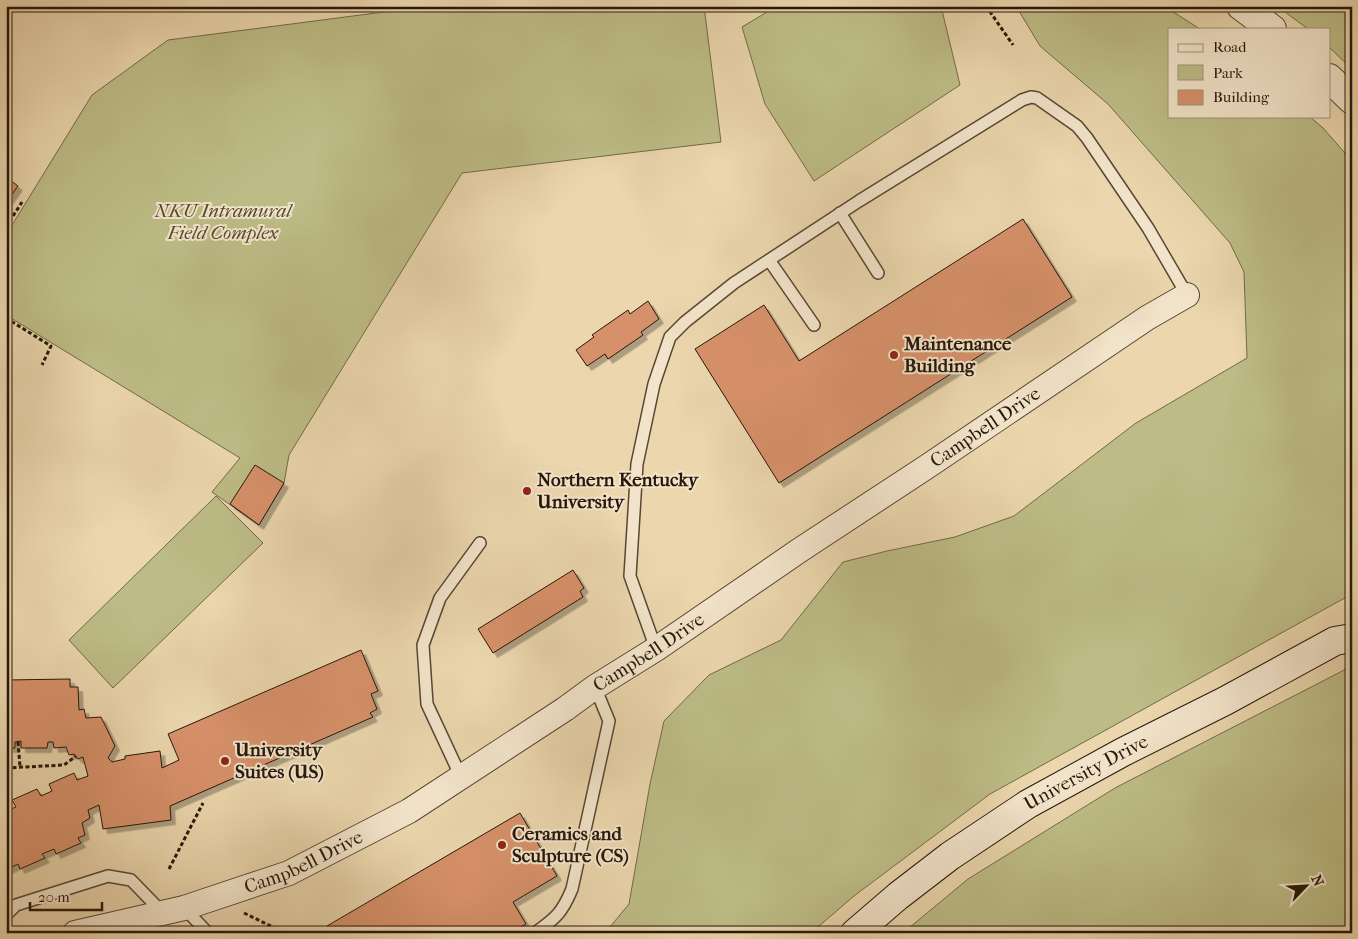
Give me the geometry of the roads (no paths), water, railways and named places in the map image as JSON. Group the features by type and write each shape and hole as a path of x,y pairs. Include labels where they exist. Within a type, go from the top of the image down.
{"main road":[{"path":"1241,6 1271,28"},
{"path":"1330,79 1352,100"},
{"name":"University Drive","path":"856,933 890,903 950,856 1028,804 1123,752 1226,701 1346,634"}],"street":[{"name":"Campbell Drive","path":"75,933 173,910 289,873 409,811 565,710 595,687 656,649 800,550 1147,318 1187,295"}],"lane":[{"path":"656,649 630,576 637,464 654,384 670,337 685,322 734,283 840,213 1022,100 1031,97 1037,98 1077,126 1087,138 1148,228 1187,295"},
{"path":"840,213 878,273"},
{"path":"769,260 814,325"},
{"path":"461,777 427,704 423,644 440,598 480,543"},
{"path":"535,933 556,918 565,906 572,889 609,721 595,687"},
{"path":"6,915 16,905 108,876 131,880 208,933"}],"waterway":[{"path":"1343,933 1352,928"}],"place":[{"name":"Maintenance Building","path":"894,355"},
{"name":"Northern Kentucky University","path":"527,491"},
{"name":"University Suites (US)","path":"225,761"},
{"name":"Ceramics and Sculpture (CS)","path":"502,845"}],"park label":[{"name":"NKU Intramural Field Complex","path":"223,222"}]}
